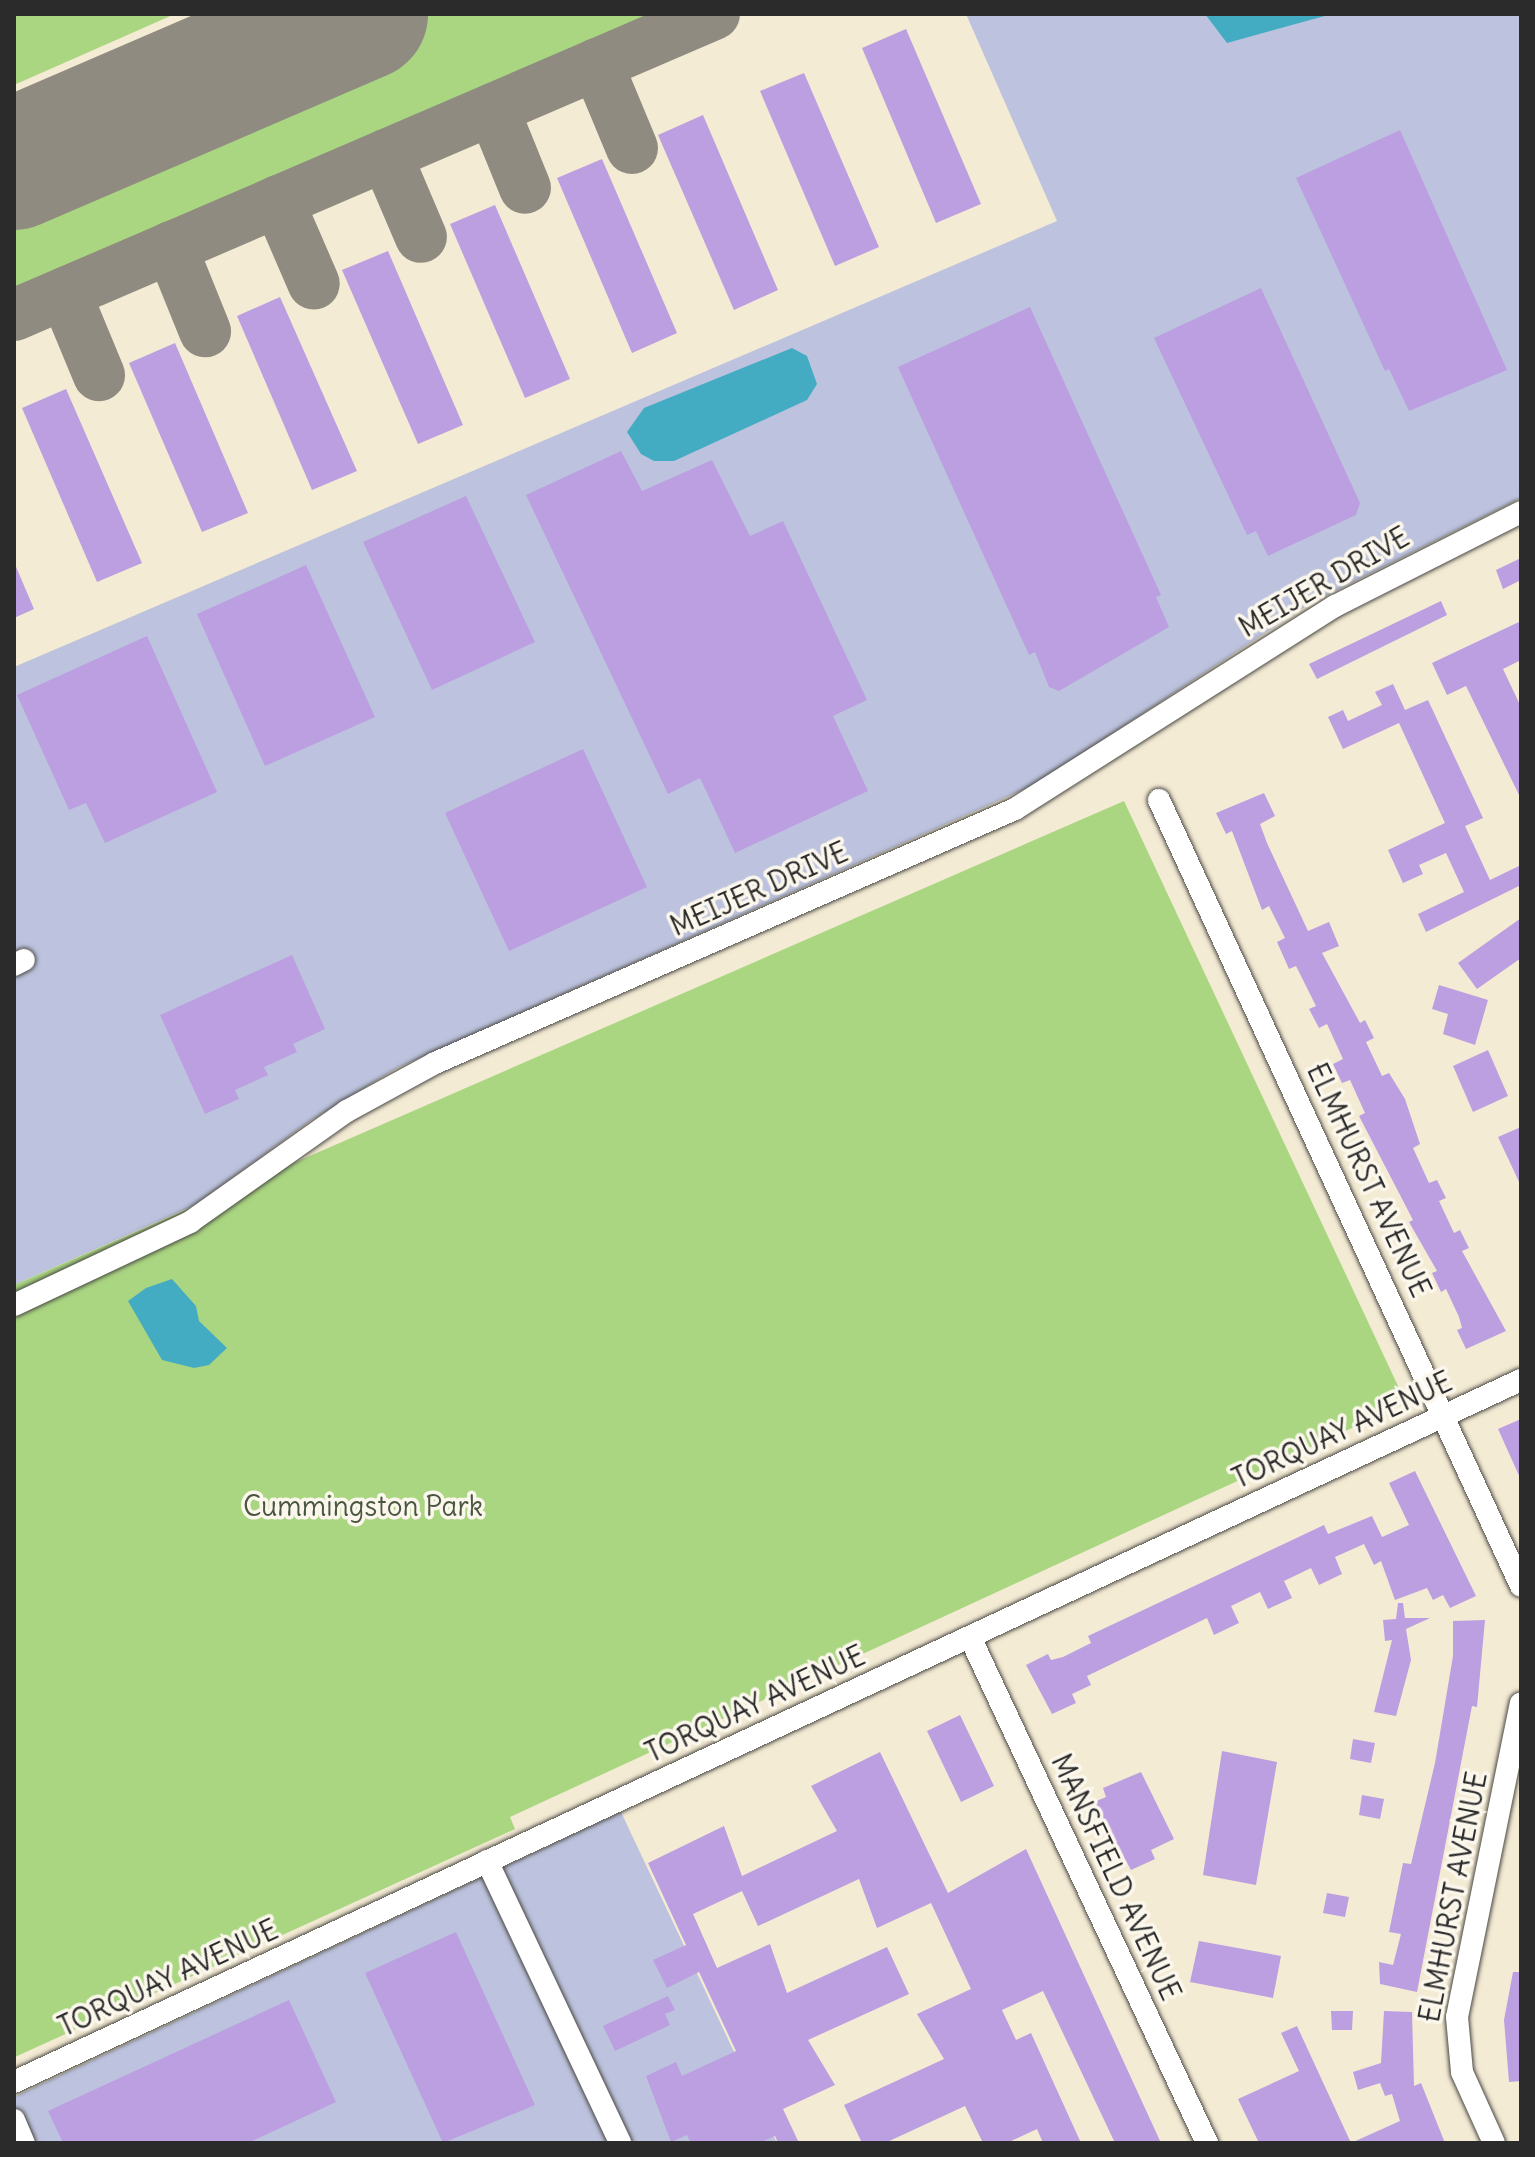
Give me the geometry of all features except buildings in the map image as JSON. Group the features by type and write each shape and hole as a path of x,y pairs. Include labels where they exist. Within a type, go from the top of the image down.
{"street":[{"name":"MEIJER DRIVE","path":"14,1305 190,1222 347,1111 435,1063 1015,809 1323,613 1521,512"},
{"name":"ELMHURST AVENUE","path":"1159,800 1521,1586"},
{"name":"TORQUAY AVENUE","path":"14,2082 1521,1380"},
{"name":"MANSFIELD AVENUE","path":"970,1637 1207,2143"},
{"name":"ELMHURST AVENUE","path":"1494,2143 1462,2072 1457,2017 1521,1703"},
{"path":"487,1861 620,2143"},
{"path":"14,2120 24,2143"}],"shaded area":[{"path":"966,14 1521,14 1521,498 1311,603 1034,785 397,1068 310,1121 195,1205 14,1285 14,667 1057,221"},
{"path":"621,1812 777,2143 14,2143 14,2097"}],"green space":[{"path":"14,14 175,14 14,85"},
{"path":"197,14 278,14 14,128 14,96"},
{"path":"430,14 684,14 14,302 14,193"},
{"name":"Cummingston Park","path":"1124,801 1406,1403 510,1817 515,1829 15,2057 14,1285"}],"water":[{"path":"1205,14 1332,14 1227,43"},
{"path":"792,348 807,356 817,384 807,400 674,461 654,461 641,454 627,432 644,408"},
{"path":"172,1279 196,1306 199,1321 227,1348 209,1365 194,1368 162,1360 128,1301 146,1288"}],"taxiway":[{"path":"14,315 714,14"},
{"path":"597,64 632,148"},
{"path":"493,109 525,188"},
{"path":"386,155 421,237"},
{"path":"278,201 314,284"},
{"path":"171,247 205,331"},
{"path":"65,293 99,375"}],"runway":[{"path":"14,164 362,14"}]}
